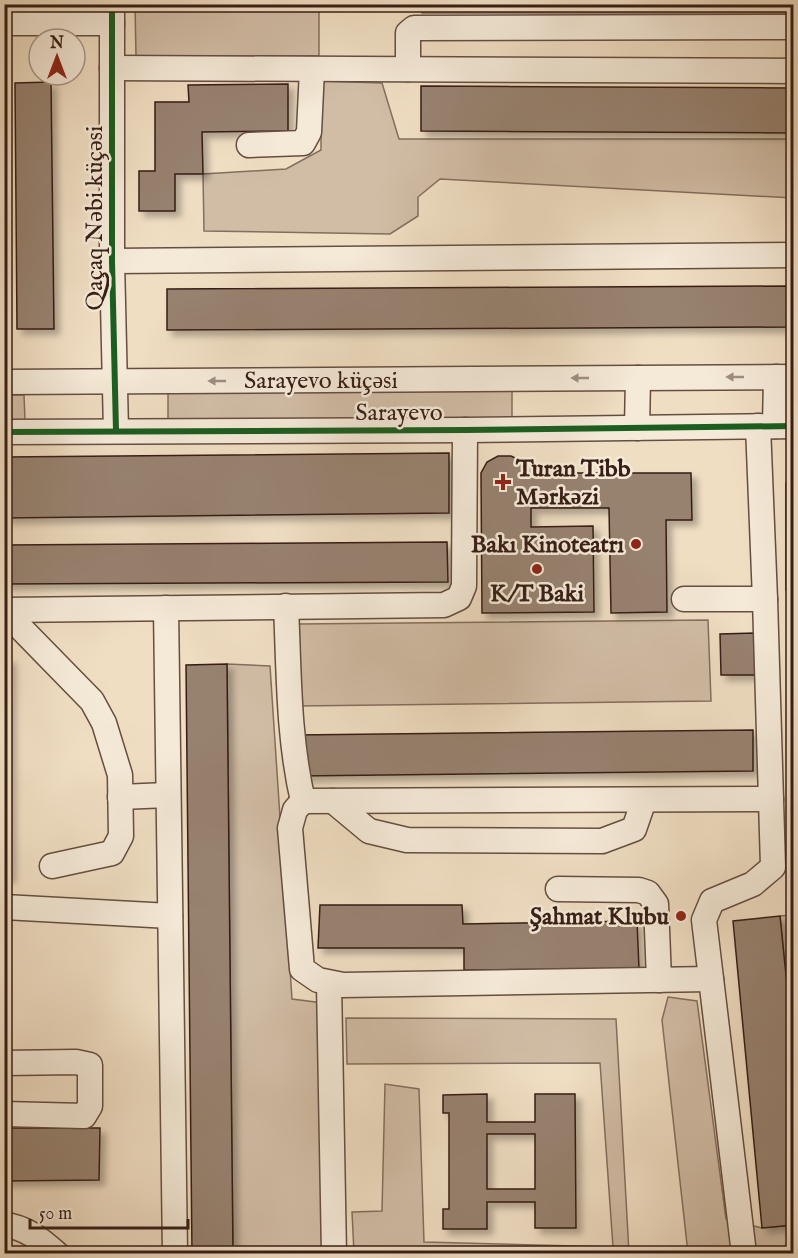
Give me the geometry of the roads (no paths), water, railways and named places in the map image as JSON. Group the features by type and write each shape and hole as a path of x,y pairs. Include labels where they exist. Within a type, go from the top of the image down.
{"street":[{"path":"4,23 112,14"},
{"name":"Qaçaq Nəbi küçəsi","path":"112,14 112,261 116,431"},
{"path":"408,69 408,33 414,28 794,27"},
{"path":"112,68 794,71"},
{"path":"249,145 303,143 309,132 312,69"},
{"path":"112,261 794,255"},
{"path":"637,428 638,378 785,377 776,426 765,599 773,867 753,884 712,901 704,920 744,1254"},
{"name":"Sarayevo küçəsi","path":"4,382 638,378"},
{"name":"Sarayevo","path":"4,432 776,426"},
{"path":"4,611 444,605 459,598 464,586 465,430"},
{"path":"684,599 765,599"},
{"path":"286,606 292,739 297,778 303,801"},
{"path":"166,608 175,1254"},
{"path":"4,611 92,701 104,723 120,775 121,836 112,854 52,866"},
{"path":"120,797 168,795"},
{"path":"711,979 343,985 318,980 302,969 291,828 295,810 303,801 771,799"},
{"path":"333,801 369,831 407,840 602,841 634,829 644,800"},
{"path":"558,889 639,890 648,893 656,904 659,980"},
{"path":"4,907 170,916"},
{"path":"329,983 334,1254"},
{"path":"4,1063 76,1062 90,1065 90,1106 84,1116 4,1114"},
{"path":"4,1225 15,1226 36,1236 57,1254"}],"place":[{"name":"Turan Tibb Mərkəzi","path":"503,482"},
{"name":"Bakı Kinoteatrı","path":"636,544"},
{"name":"K/T Baki","path":"537,569"},
{"name":"Şahmat Klubu","path":"681,916"}]}
